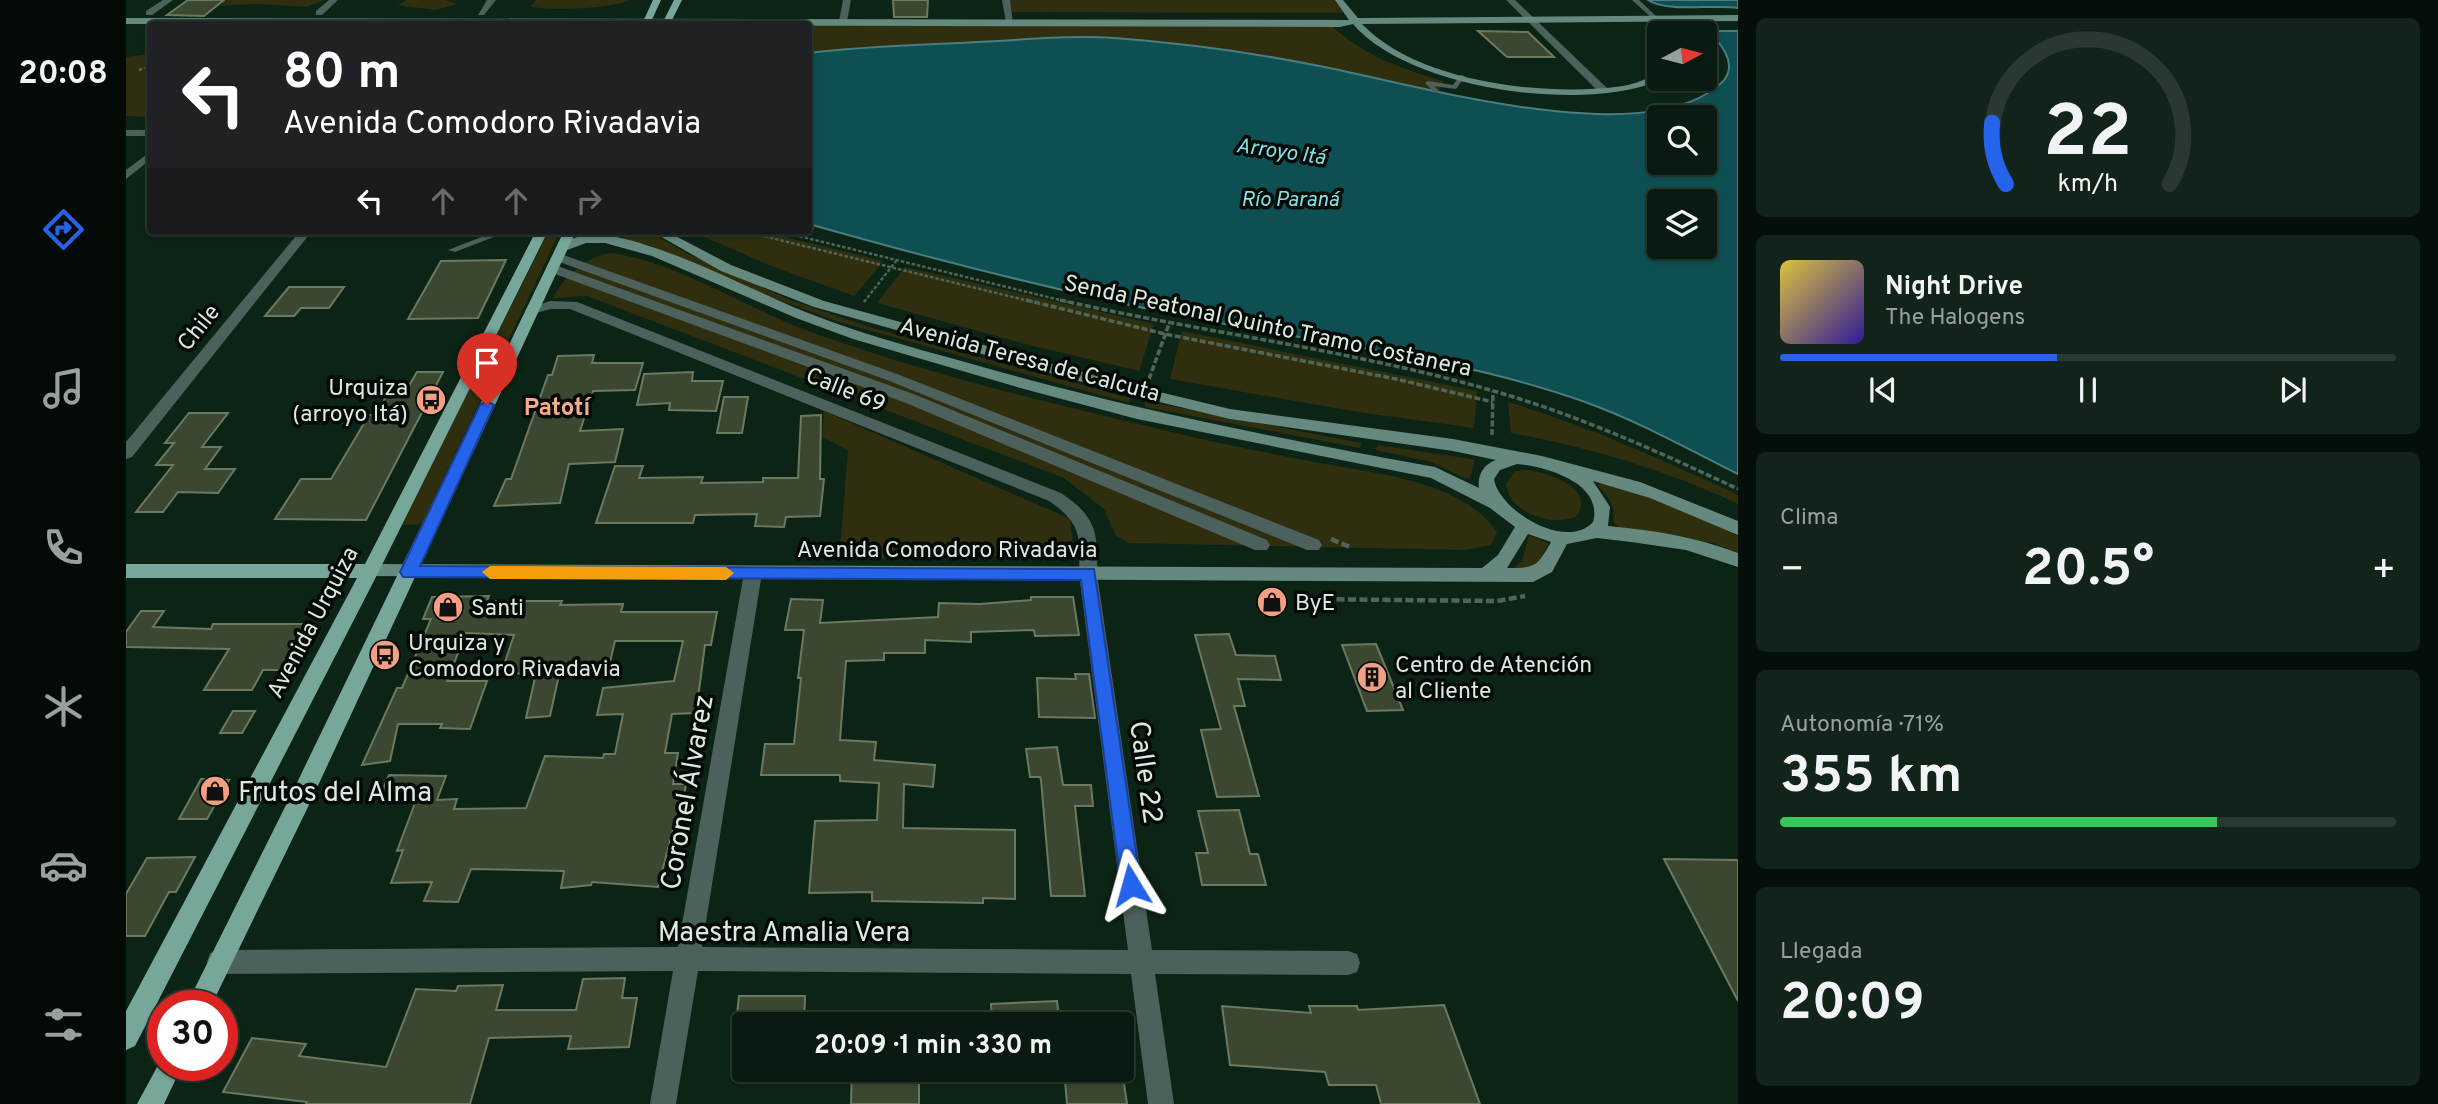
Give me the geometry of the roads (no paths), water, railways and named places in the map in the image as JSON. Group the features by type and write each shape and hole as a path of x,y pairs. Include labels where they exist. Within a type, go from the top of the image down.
{"main road":[{"path":"648,20 657,0"},
{"path":"669,20 678,0"},
{"path":"1339,0 1374,40 1395,52 1462,76 1532,89 1604,91 1634,87 1647,82"},
{"path":"126,13 481,13 648,20"},
{"path":"770,21 844,18"},
{"path":"126,21 1009,18 1340,24 1356,21 1531,19 1647,22"},
{"path":"1685,21 1738,19"},
{"name":"Avenida Urquiza","path":"126,1037 370,571 540,235"},
{"path":"206,990 568,235"},
{"name":"Avenida Teresa de Calcuta","path":"664,235 726,268 819,304 1118,387 1230,414 1453,444 1532,459 1565,469 1610,477 1685,504 1738,528"},
{"name":"Avenida Teresa de Calcuta","path":"557,258 584,239 605,239 656,253 801,315 858,336 1028,386 1137,414 1254,439 1435,472 1495,503 1524,527 1562,538 1587,536 1595,531 1604,519 1603,506 1595,493 1565,469"},
{"path":"1495,503 1488,491 1487,478 1491,468 1502,461 1516,458"},
{"path":"1486,575 1504,560 1524,527"},
{"name":"Avenida Teresa de Calcuta","path":"1595,531 1647,536 1717,551 1738,560"},
{"name":"Avenida Comodoro Rivadavia","path":"370,571 1534,575 1546,567 1562,538"},
{"path":"126,571 370,571"},
{"path":"150,1104 162,1081"}],"street":[{"path":"149,13 166,0"},
{"path":"319,13 334,0"},
{"path":"481,13 492,0"},
{"path":"844,18 847,0"},
{"path":"1006,0 1009,18"},
{"path":"1510,0 1604,91"},
{"path":"126,133 147,133"},
{"path":"126,177 147,158"},
{"name":"Chile","path":"126,453 303,235"},
{"path":"557,258 911,399 1261,545"},
{"path":"557,258 905,382 1312,545"},
{"name":"Calle 69","path":"532,310 550,305 572,305 1055,497 1078,512 1089,534 1088,574"},
{"name":"Coronel Álvarez","path":"663,1104 752,573"},
{"name":"Calle 22","path":"1088,574 1161,1104"},
{"name":"Maestra Amalia Vera","path":"219,962 688,960 1348,963"}],"lane":[{"path":"1635,0 1658,21"},
{"path":"1435,91 1428,83 1455,87 1462,76"},
{"path":"452,250 494,235"}],"water":[{"path":"1648,0 1738,0 1738,8 1678,7"},
{"name":"Río Paraná","path":"1717,31 1738,31 1738,474 1624,418 1536,386 1436,362 1233,326 1089,296 948,262 812,225 812,53 1046,38 1115,38 1265,56 1515,106 1571,113 1623,114 1647,111 1647,175 1717,175 1717,105 1678,105 1717,91 1717,86 1728,74 1728,60 1717,40"}],"place":[{"name":"Urquiza (arroyo Itá)","path":"431,400"},
{"name":"ByE","path":"1272,602"},
{"name":"Santi","path":"448,607"},
{"name":"Urquiza y Comodoro Rivadavia","path":"385,655"},
{"name":"Centro de Atención al Cliente","path":"1372,677"},
{"name":"Frutos del Alma","path":"215,791"}],"district":[{"name":"Patotí","path":"557,407"}],"water label":[{"name":"Arroyo Itá","path":"1281,151"}]}
